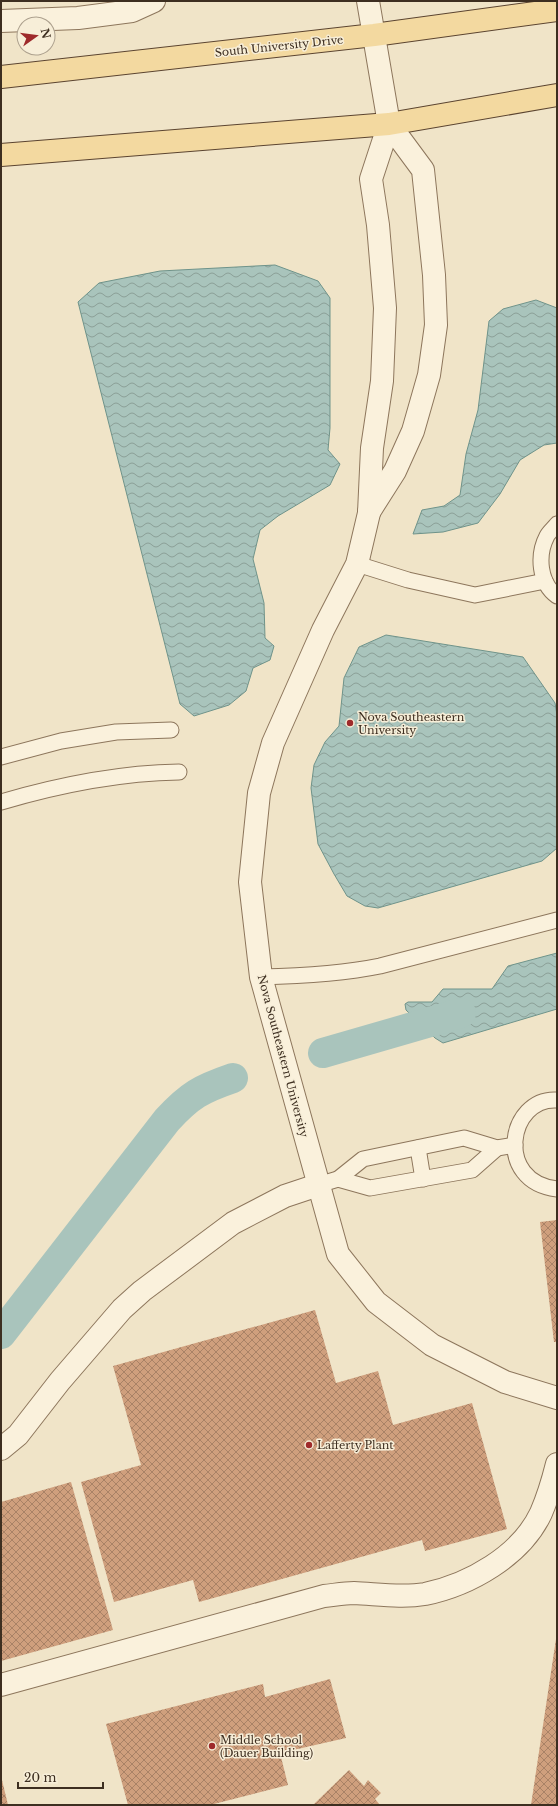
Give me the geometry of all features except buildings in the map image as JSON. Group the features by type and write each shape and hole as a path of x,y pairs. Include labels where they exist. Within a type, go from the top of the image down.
{"main road":[{"name":"South University Drive","path":"1,77 374,35 557,10"},
{"path":"1,155 389,124 557,96"}],"street":[{"path":"1,21 78,18 132,11 154,1"},
{"path":"368,1 389,124"},
{"name":"Nova Southeastern University","path":"389,124 371,179 378,225 385,308 382,381 372,448 368,513 356,564 323,630 273,743 259,793 250,882 261,977 338,1254 376,1302 432,1345 505,1382 557,1398"},
{"name":"Nova Southeastern University","path":"368,513 395,471 413,431 429,375 436,324 434,275 423,170 389,124"},
{"path":"1,1449 18,1435 107,1325 142,1291 233,1223 285,1196 318,1185"},
{"path":"1,1685 324,1596 353,1593 378,1595 424,1594 463,1583 493,1566 520,1543 540,1514 557,1464"}],"lane":[{"path":"557,524 547,536 542,550 541,566 545,581 557,596"},
{"path":"356,564 408,580 475,595 545,581"},
{"path":"1,757 61,741 116,732 171,730"},
{"path":"1,802 44,789 140,772 179,772"},
{"path":"261,977 294,976 358,970 380,966 557,920"},
{"path":"557,1100 539,1104 527,1113 518,1126 514,1145 515,1155 521,1168 530,1179 542,1186 557,1189"},
{"path":"318,1185 338,1179 363,1159 464,1138 497,1148 514,1145"},
{"path":"418,1148 423,1179"},
{"path":"338,1179 370,1188 472,1170 497,1148"}],"water":[{"path":"275,265 318,281 330,298 330,428 328,450 340,464 330,485 278,516 260,530 253,559 264,603 265,638 274,646 270,660 253,668 246,691 229,705 194,716 180,704 78,302 99,283 160,271"},
{"path":"536,300 557,308 557,443 544,445 520,460 500,494 478,523 443,532 413,534 422,510 444,506 460,495 466,454 478,410 489,321 503,309"},
{"path":"386,635 523,657 555,703 557,715 557,848 542,861 378,908 365,906 347,896 318,844 311,788 314,765 325,742 339,726 344,678 359,647"},
{"path":"557,953 557,1009 443,1043 435,1038 406,1010 405,1004 408,1002 432,1002 443,989 492,989 508,966"}],"waterway":[{"path":"323,1053 461,1013"},
{"path":"1,1334 167,1120 183,1104 197,1094 212,1086 233,1078"}],"place":[{"name":"Nova Southeastern University","path":"350,723"},
{"name":"Lafferty Plant","path":"309,1445"},
{"name":"Middle School (Dauer Building)","path":"212,1746"}]}
